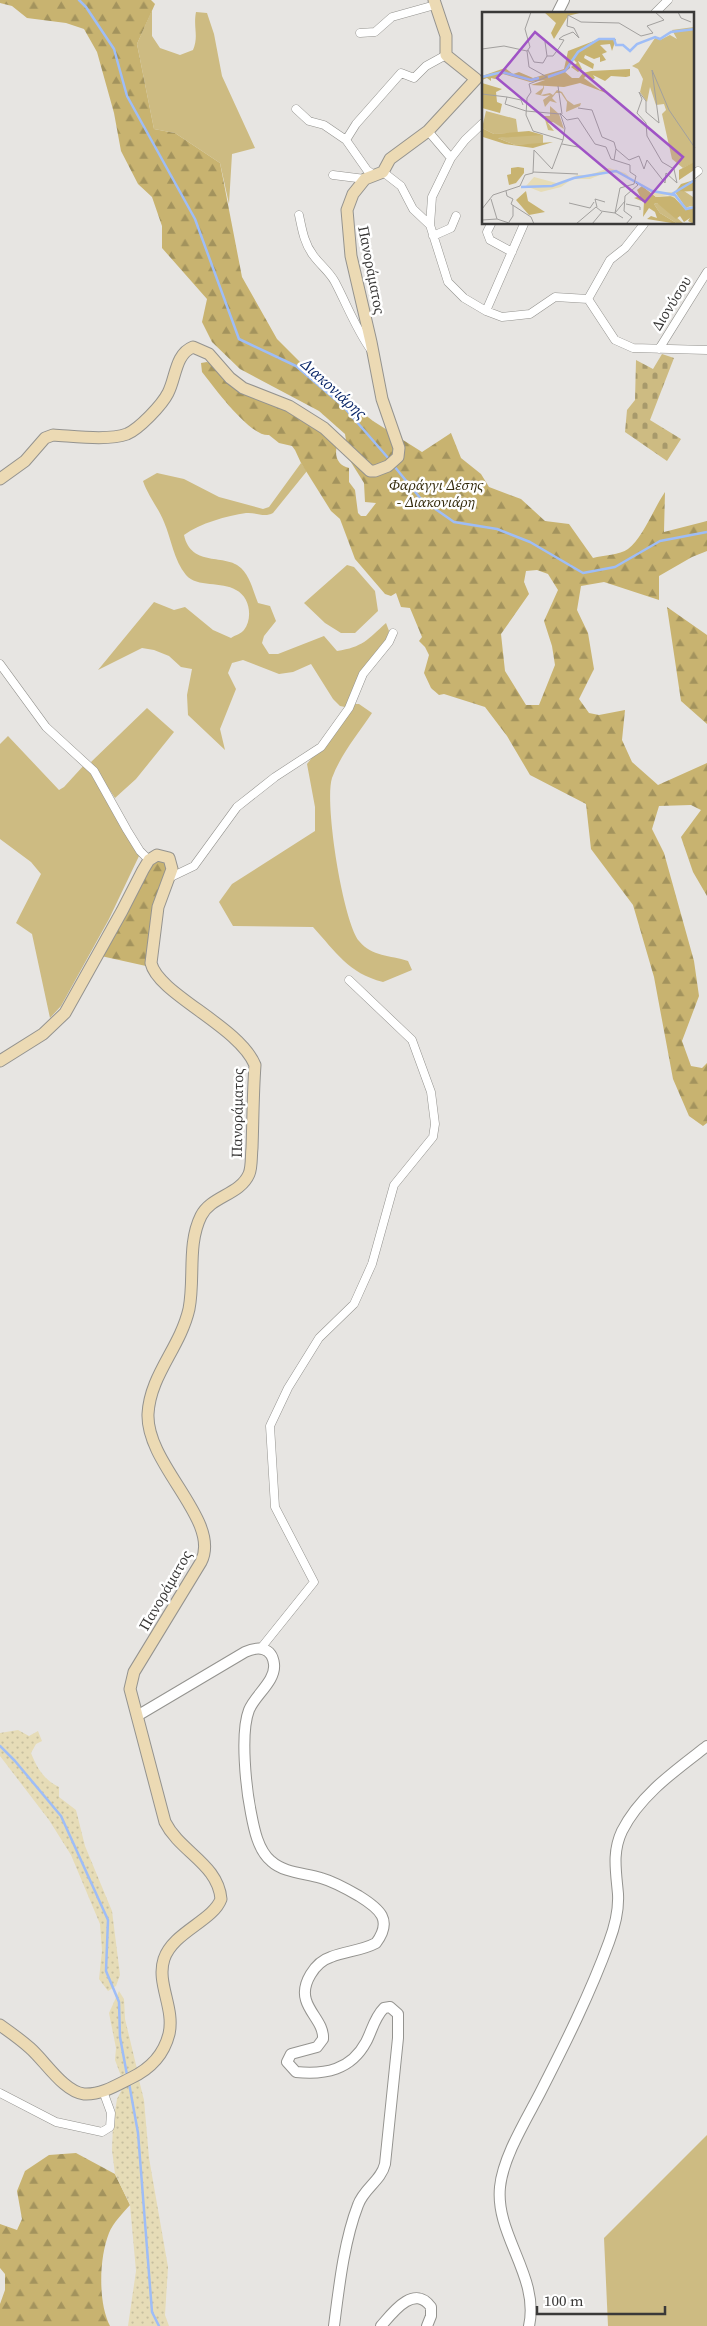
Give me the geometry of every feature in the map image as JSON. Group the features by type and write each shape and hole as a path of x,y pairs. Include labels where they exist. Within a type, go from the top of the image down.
{"main road":[{"path":"435,2 446,36 446,56 480,77"},
{"name":"Πανοράματος","path":"0,479 25,461 44,438 53,435 117,436 129,433 163,401 182,356 193,347 209,354 230,378 243,388 289,406 324,428 370,471 375,471 391,463 399,448 382,399 351,256 347,210 353,194 390,159 428,131 480,77"},
{"path":"0,1061 42,1034 65,1013 149,860 157,855 169,858 172,870 169,878"},
{"name":"Πανοράματος","path":"138,1716 130,1689 134,1672 205,1554 201,1525 162,1463 152,1442 148,1418 150,1395 154,1383 178,1343 189,1308 196,1229 205,1209 211,1203 234,1190 249,1175 252,1142 254,1064 252,1057 241,1045 200,1010 166,985 153,972 151,964 158,907 169,878"},
{"path":"0,2025 31,2049 72,2090 84,2094 103,2091 140,2074 159,2056 169,2033 170,2011 163,1980 164,1959 174,1943 215,1908 222,1899 216,1878 177,1841 166,1822 138,1716"}],"street":[{"path":"559,12 564,0"},
{"path":"656,12 668,0"},
{"path":"360,33 375,32 392,17 435,2"},
{"path":"346,140 356,124 401,73 414,78 426,66 446,56"},
{"path":"296,109 309,121 324,125 346,140 367,170 374,176"},
{"path":"482,124 465,140 452,158 432,197 430,225 448,282 464,298 486,311 502,317 530,314 555,297 588,299"},
{"path":"428,131 452,158"},
{"path":"333,175 374,176 401,186 412,209 430,225"},
{"path":"299,215 303,235 311,253 334,280 355,325 373,354"},
{"path":"433,236 451,228 456,216"},
{"path":"490,225 487,232 490,240 512,252"},
{"path":"486,311 524,225"},
{"path":"588,299 610,260 625,248 643,225"},
{"name":"Διονύσου","path":"659,349 707,272"},
{"path":"588,299 615,340 633,348 707,350"},
{"path":"169,878 183,873 194,866 237,808 276,777 321,747 349,708 363,674 389,642 393,633"},
{"path":"0,664 46,727 94,771 127,830 140,851 149,860"},
{"path":"261,1648 314,1582 275,1507 270,1426 288,1388 319,1338 354,1304 372,1264 394,1184 433,1137 435,1124 431,1092 412,1040 349,980"},
{"path":"138,1716 240,1655 254,1648 261,1648 271,1657 273,1670 270,1678 249,1710 246,1730 246,1758 250,1808 255,1831 264,1852 270,1861 284,1869 320,1877 342,1886 373,1904 384,1921 381,1935 376,1943 352,1953 330,1957 313,1971 307,1982 306,2000 322,2028 323,2039 321,2044 316,2047 291,2054 288,2058 288,2065 296,2072 336,2070 357,2056 384,2008 387,2006 394,2008 398,2014 399,2020 385,2164 379,2179 368,2188 358,2204 352,2225 334,2326"},
{"path":"528,2326 530,2304 525,2280 502,2216 499,2197 503,2172 519,2135 580,2013 610,1941 617,1913 615,1848 623,1831 632,1815 657,1786 707,1746"},
{"path":"0,2093 56,2122 102,2132 110,2127 111,2120 103,2091"},
{"path":"381,2326 403,2303 418,2297 423,2298 431,2307 432,2311 427,2326"}],"green space":[{"name":"Φαράγγι Δέσης - Διακονιάρη","path":"0,0 151,0 155,4 137,44 154,129 175,133 220,163 242,277 277,339 308,370 373,421 422,452 451,433 461,458 481,474 489,487 521,499 545,521 569,524 593,558 621,553 628,549 643,531 665,492 664,532 707,521 707,551 692,557 659,576 659,600 604,582 581,586 577,610 588,633 594,669 579,699 589,713 599,715 625,710 622,740 632,762 658,785 707,763 707,896 693,872 681,837 701,810 691,805 659,806 652,829 664,853 694,961 699,996 682,1041 691,1066 702,1068 707,1063 707,1123 703,1126 689,1116 673,1079 654,977 633,905 591,849 586,804 530,775 507,736 485,707 444,694 439,695 431,688 424,673 429,655 419,641 422,637 410,608 401,607 396,593 391,596 385,594 355,559 340,519 331,511 292,446 279,443 269,435 252,428 243,420 223,399 202,372 201,363 207,362 213,365 307,420 337,446 338,460 342,465 349,468 349,482 355,490 358,513 361,516 366,516 376,503 365,502 364,483 349,459 345,434 319,411 240,369 212,342 202,322 207,299 162,248 162,226 152,197 138,184 121,151 114,113 97,52 84,29 66,23 27,18 12,6 0,3","holes":["537,570 548,574 558,590 544,621 552,646 555,665 539,705 526,705 505,671 501,634 529,594 524,582 526,571"]},
{"path":"152,10 152,36 160,48 180,55 193,50 195,45 196,12 207,13 214,34 222,76 255,148 232,154 229,204 220,163 175,133 154,129 137,44"},
{"path":"662,354 674,358 650,420 681,439 667,461 625,432 627,410 635,400 636,360 653,369"},
{"path":"301,463 307,471 273,513 266,515 246,513 222,518 206,524 184,535 188,545 201,556 227,561 241,568 249,580 258,603 270,606 276,621 264,636 262,643 269,654 278,654 324,636 337,651 359,645 386,623 389,631 386,640 360,673 345,707 340,706 333,699 311,664 293,672 279,674 243,660 232,663 228,673 236,689 220,729 225,750 188,715 187,695 192,669 181,667 169,656 142,648 98,670 154,602 174,610 185,607 213,630 231,638 243,631 249,620 249,608 241,593 230,587 196,582 186,575 176,556 162,517 143,481 157,473 184,479 219,497 263,509 269,507"},
{"path":"347,565 354,567 375,591 378,611 355,633 341,633 325,623 304,603"},
{"path":"667,607 707,635 707,724 681,701"},
{"path":"353,704 359,704 372,713 345,752 332,778 330,791 333,835 341,887 353,929 359,941 375,953 408,961 412,970 383,982 361,973 344,961 313,927 233,926 219,902 232,884 315,831 315,807 307,764"},
{"path":"147,708 174,732 136,779 115,798 91,762"},
{"path":"8,736 59,790 85,764 139,856 109,919 61,1006 50,1018 32,934 16,923 41,874 31,862 0,839 0,744"},
{"path":"155,858 168,863 146,966 101,956"},
{"path":"707,2135 707,2326 608,2326 604,2238"},
{"path":"76,2153 115,2174 130,2205 111,2229 103,2255 101,2280 103,2305 110,2326 0,2326 0,2304 5,2290 5,2274 0,2268 0,2224 17,2230 22,2219 17,2191 25,2171 49,2155"}],"sand":[{"path":"18,1730 29,1736 38,1731 42,1741 36,1744 31,1753 42,1773 49,1781 59,1787 59,1797 76,1810 85,1846 112,1911 120,1975 116,1986 108,1991 99,1979 102,1951 100,1924 71,1855 49,1820 0,1756 0,1733"},
{"path":"119,1991 124,1999 125,2019 137,2069 121,2076 115,2060 116,2048 109,2013"},
{"path":"139,2080 144,2100 149,2158 168,2267 165,2315 169,2326 128,2326 136,2271 130,2205 115,2174 112,2150 113,2124 117,2099 123,2087"}],"waterway":[{"name":"Διακονιάρης","path":"79,0 86,7 114,49 127,96 195,219 239,339 296,366 343,406 389,459"},
{"name":"Διακονιάρης","path":"394,466 421,499 454,522 497,529 530,542 583,573 615,567 660,541 707,532"},
{"path":"0,1746 61,1816 108,1920 106,1971 119,2002 120,2037 127,2075"},
{"path":"129,2083 138,2133 152,2312 159,2326"}]}
